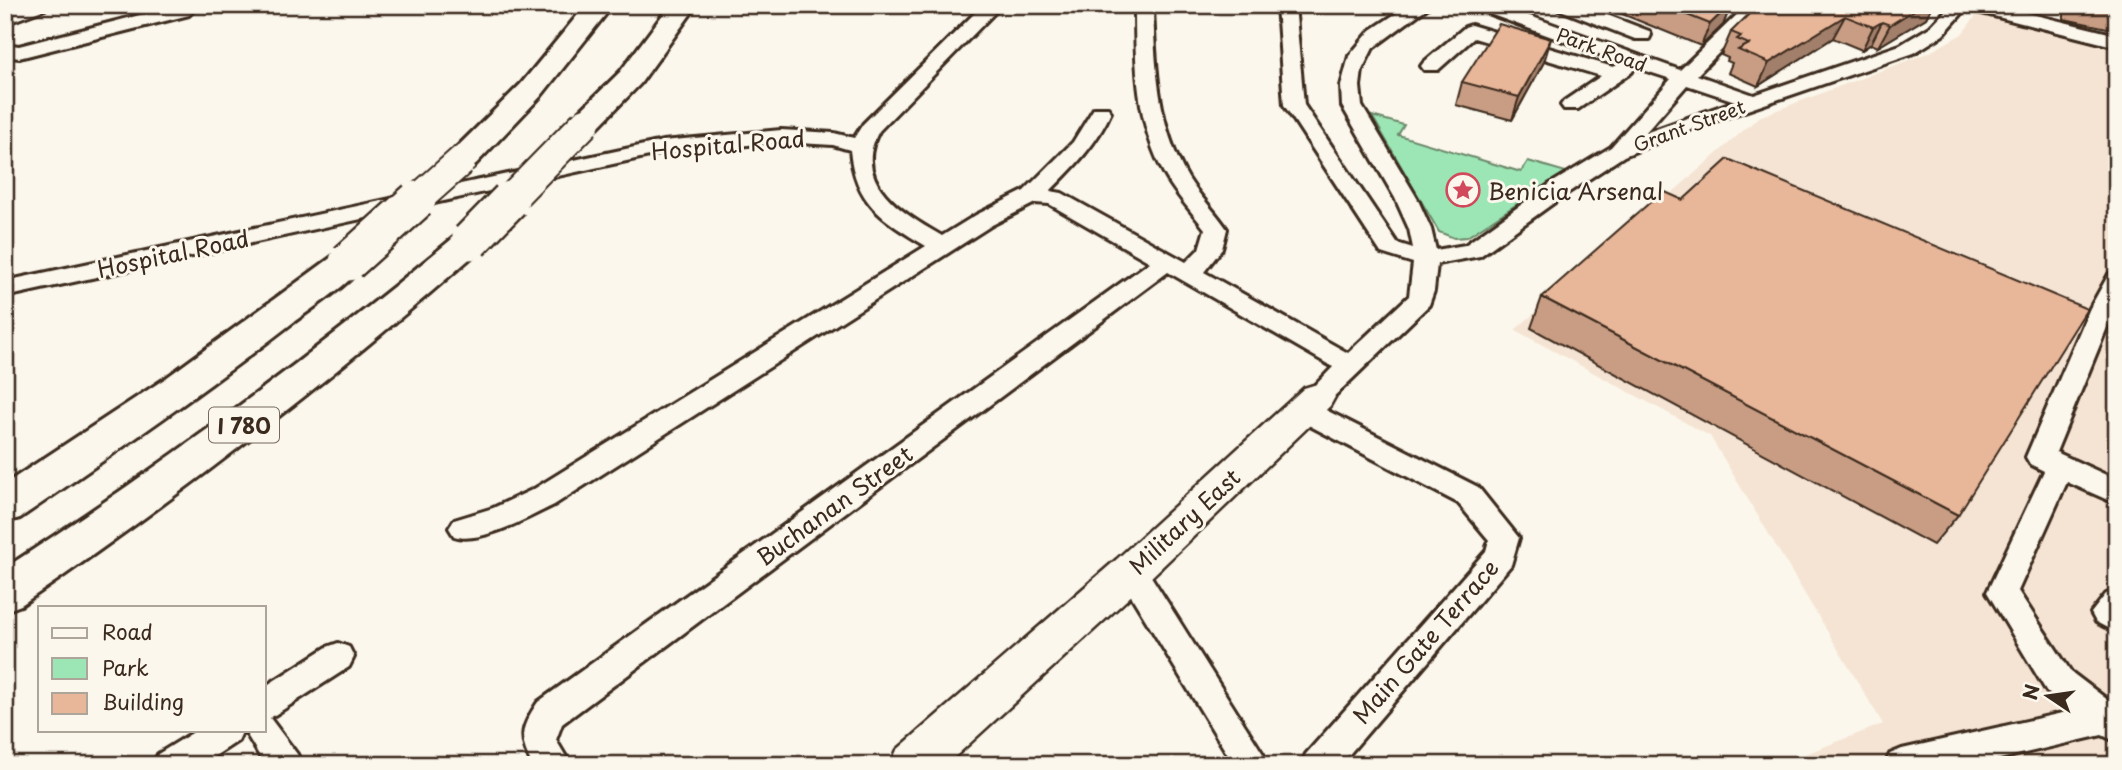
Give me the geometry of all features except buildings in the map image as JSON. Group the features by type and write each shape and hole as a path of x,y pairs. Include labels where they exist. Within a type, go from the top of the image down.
{"highway":[{"name":"I 780","path":"5,506 167,398 273,321 348,262 461,161 531,90 600,5"},
{"name":"I 780","path":"5,592 88,538 261,413 388,313 470,241 584,123 663,5"},
{"path":"584,123 630,78 684,5"}],"main road":[{"name":"Military East","path":"913,765 1131,571 1309,403"}],"street":[{"path":"5,19 39,5"},
{"path":"5,50 19,52 202,5"},
{"path":"944,247 882,208 873,198 866,186 860,146 870,128 993,5"},
{"name":"Buchanan Street","path":"554,765 539,746 538,729 550,713 1178,267 1206,258 1214,244 1216,229 1175,174 1159,138 1145,83 1144,5"},
{"path":"1286,5 1294,105 1389,248 1425,259 1421,231 1353,106 1350,92 1352,67 1363,47 1386,27 1422,5"},
{"name":"Park Road","path":"1482,5 1753,101"},
{"path":"1564,5 1642,35"},
{"path":"1617,152 1683,78 1757,5"},
{"path":"1971,5 2117,41"},
{"name":"Grant Street","path":"1425,259 1472,251 1558,189 1617,152 1753,101 1907,49 1936,34 1956,11"},
{"path":"1431,66 1471,31 1616,74"},
{"path":"1571,105 1636,61"},
{"path":"464,528 501,517 544,497 984,220 1032,196 1076,152 1096,126 1101,112"},
{"name":"Hospital Road","path":"5,289 663,147 781,136 834,139 860,146"},
{"path":"1032,196 1054,198 1350,365"},
{"name":"Military East","path":"1309,403 1419,299 1425,259"},
{"path":"2111,723 2059,682 2001,592 2109,311 2117,279"},
{"name":"Main Gate Terrace","path":"1309,403 1468,495 1504,538 1500,556 1318,765"},
{"path":"2050,462 2117,493"},
{"path":"1131,571 1253,765"},
{"path":"2117,603 2107,613 2117,620"},
{"path":"266,704 338,657"},
{"path":"1902,765 2111,723"},
{"path":"170,765 223,732"},
{"path":"262,732 285,765"}],"shaded area":[{"path":"1984,5 2004,5 2117,32 2117,765 1777,765 1883,724 1710,436 1515,330 1759,117 1930,52 1962,34"}],"green space":[{"path":"1372,116 1404,125 1398,135 1521,172 1528,161 1566,172 1467,237 1454,238 1439,232"}],"place":[{"name":"Benicia Arsenal","path":"1463,190"}]}
